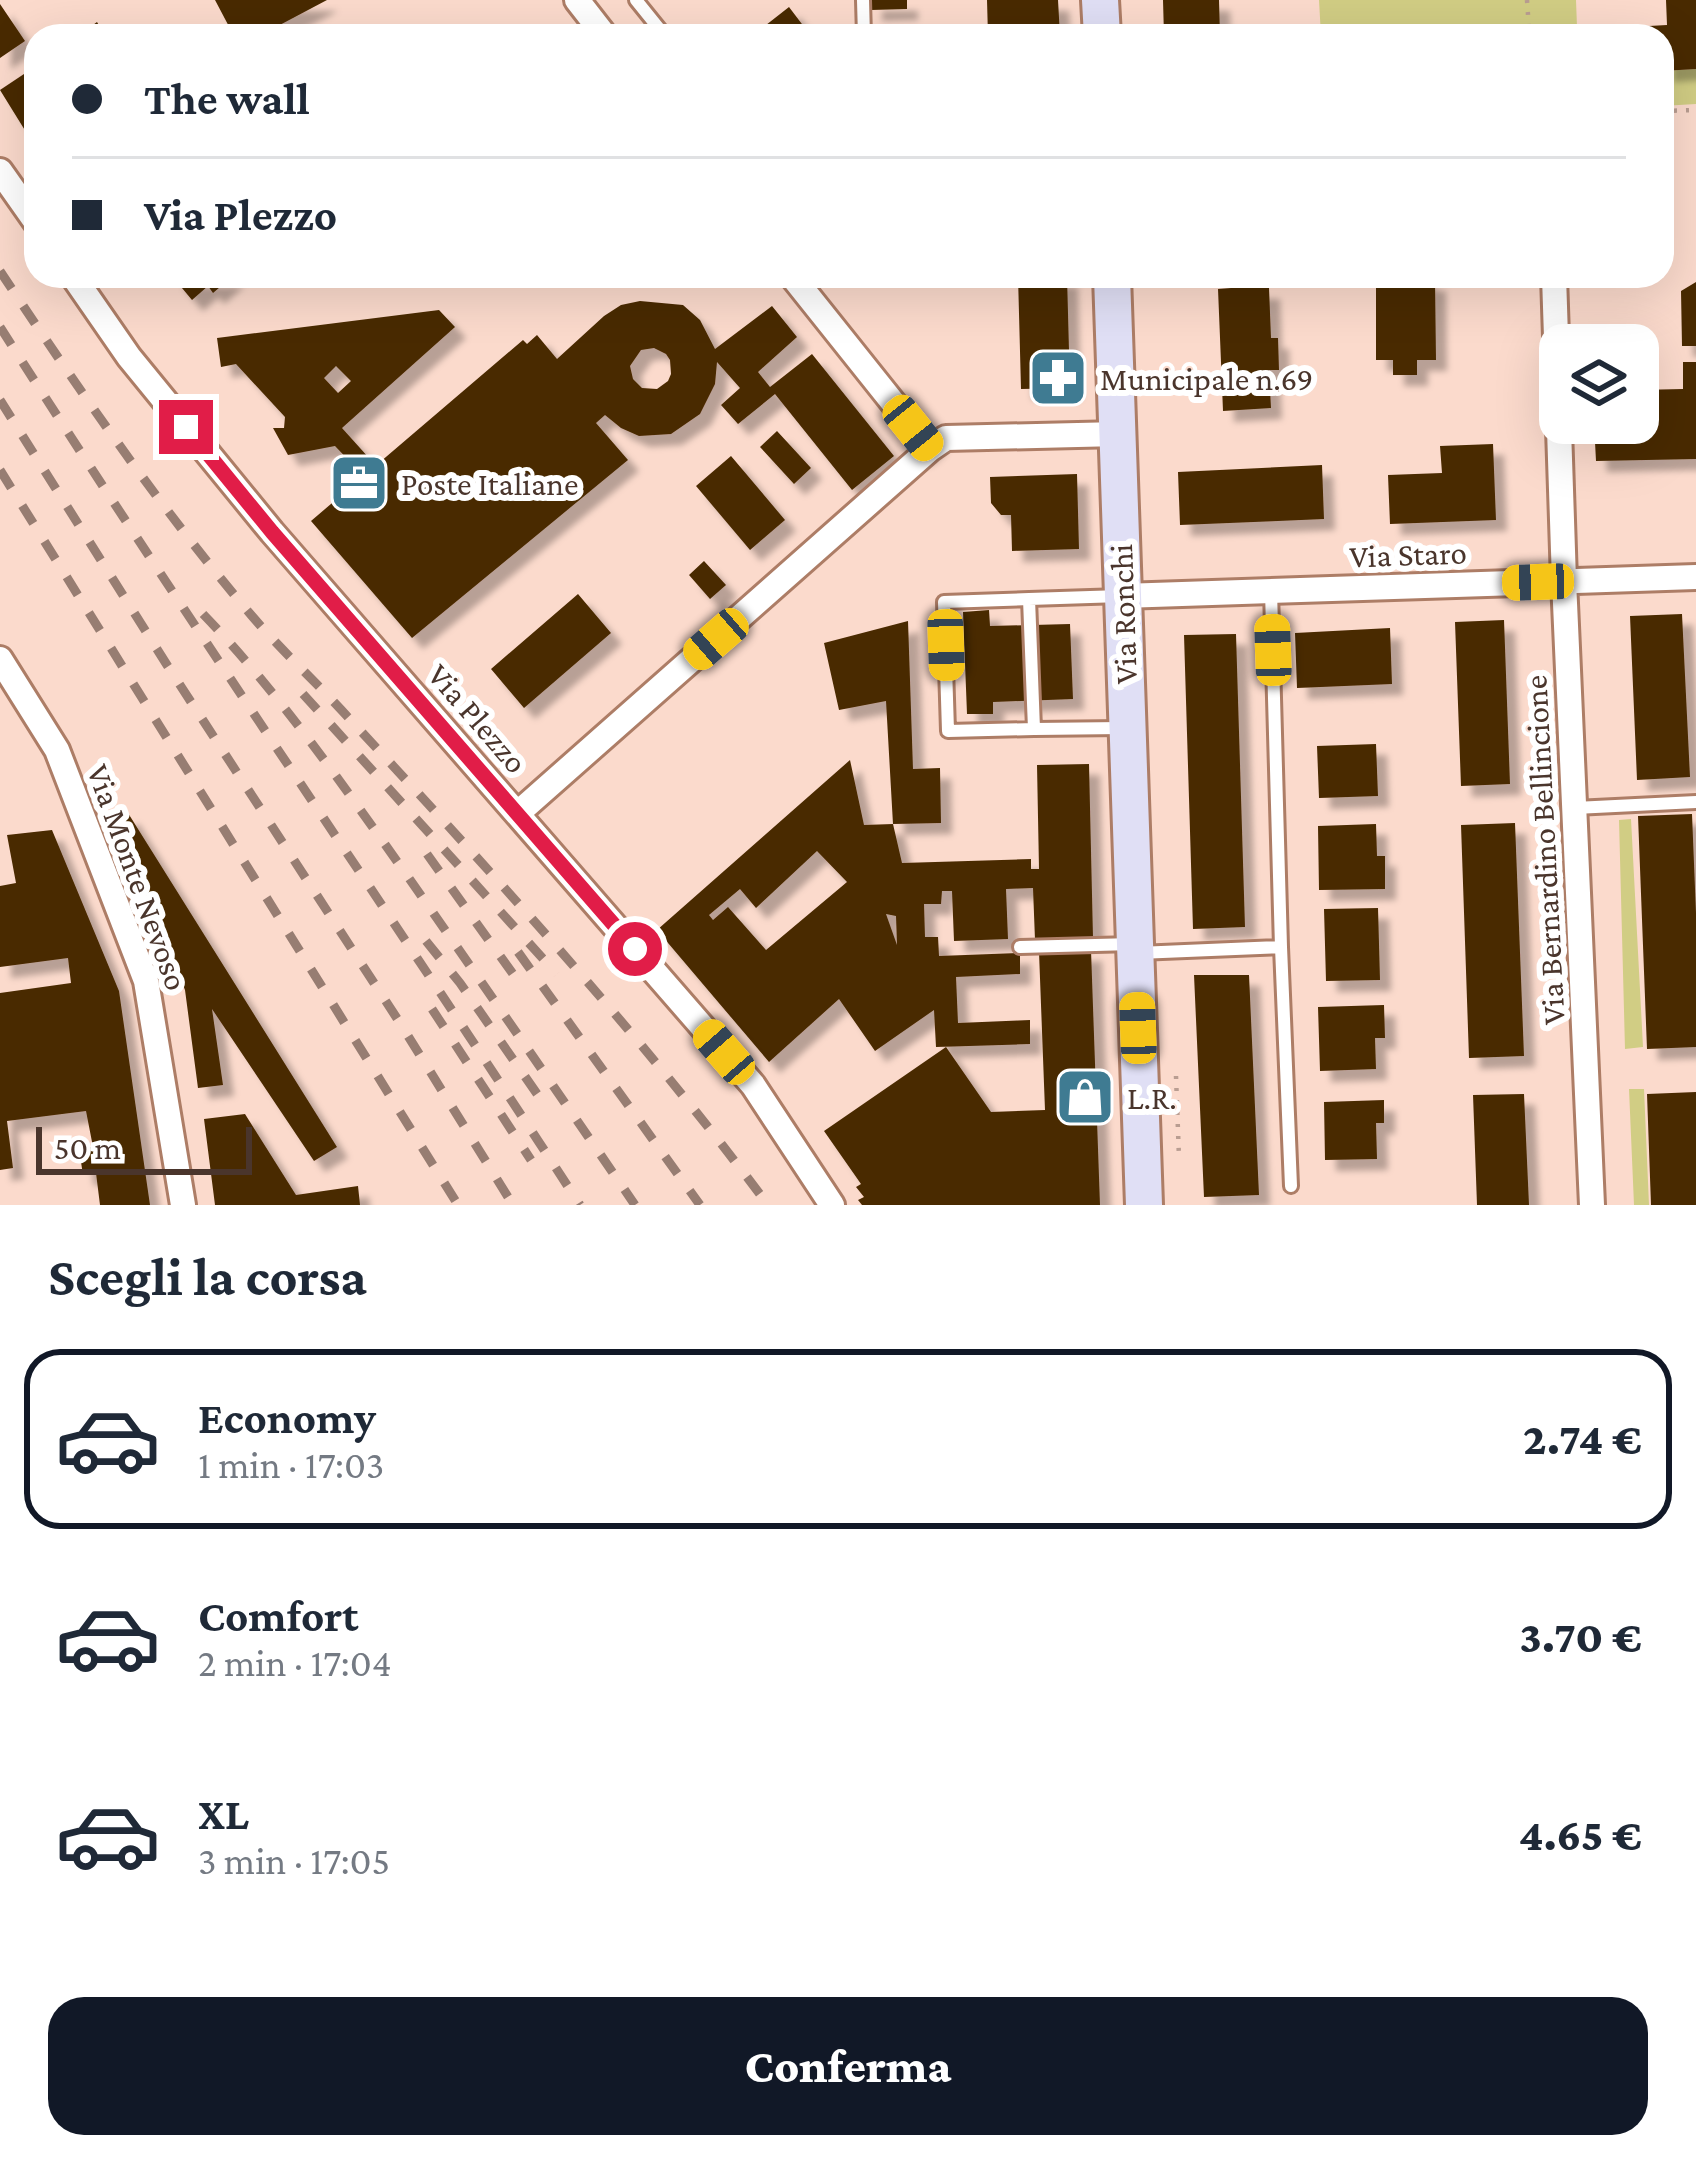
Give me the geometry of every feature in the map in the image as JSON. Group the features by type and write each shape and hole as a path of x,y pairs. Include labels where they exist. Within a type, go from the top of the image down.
{"street":[{"path":"577,0 596,24"},
{"path":"0,170 24,205"},
{"name":"Via Plezzo","path":"81,288 129,357 272,532 753,1085 832,1205"},
{"path":"802,288 930,449"},
{"name":"Via Ronchi","path":"1113,288 1144,1205"},
{"name":"Via Bernardino Bellincione","path":"1554,288 1592,1205"},
{"path":"518,813 946,438 1119,434"},
{"name":"Via Staro","path":"1122,596 1696,577"},
{"name":"Via Monte Nevoso","path":"0,659 8,689 57,751 149,991 183,1205"}],"lane":[{"path":"636,0 655,24"},
{"path":"1271,591 1291,1186"},
{"path":"1122,596 944,602 948,731 1127,728"},
{"path":"1029,599 1034,729"},
{"path":"1575,808 1696,802"},
{"path":"1020,947 1281,947"}],"path":[{"path":"1176,1076 1179,1158"}],"shaded area":[{"path":"1319,0 1576,0 1577,24 1320,24"},
{"path":"1696,69 1696,104 1674,105 1674,70"},
{"path":"1631,819 1643,1047 1625,1049 1619,820"},
{"path":"1629,1089 1644,1089 1649,1205 1634,1205"}],"building":[{"path":"215,0 327,0 282,24 228,24"},
{"path":"871,0 907,0 907,9 871,10"},
{"path":"987,0 1058,0 1059,24 988,24"},
{"path":"1163,0 1219,0 1220,24 1164,24"},
{"path":"1666,0 1696,0 1696,69 1674,70 1674,24 1667,24"},
{"path":"0,4 24,42 0,58"},
{"path":"789,7 802,24 767,24"},
{"path":"24,74 24,129 0,90"},
{"path":"1696,282 1696,346 1682,346 1681,291"},
{"path":"182,288 206,288 192,300"},
{"path":"1018,288 1067,288 1070,388 1021,389"},
{"path":"1269,288 1271,338 1278,338 1279,370 1269,370 1271,408 1223,411 1218,289"},
{"path":"1376,288 1435,288 1436,360 1417,360 1417,375 1393,375 1393,360 1376,360"},
{"path":"640,301 683,305 700,320 715,349 772,306 797,337 758,372 770,387 812,354 894,456 852,490 775,394 738,424 721,405 740,388 717,362 715,384 700,414 671,434 639,436 605,415 596,423 628,460 412,638 311,521 523,340 527,344 537,335 557,359 621,305","holes":["654,348 666,354 668,381 657,389 642,388 630,366 641,350"]},
{"path":"439,310 455,327 342,428 369,458 358,470 335,446 288,455 273,428 284,428 285,417 236,364 221,367 217,338","holes":["336,366 351,381 338,393 324,378"]},
{"path":"1683,362 1696,362 1696,459 1596,461 1595,444 1659,444 1659,390 1683,389"},
{"path":"777,431 811,468 794,484 760,447"},
{"path":"1493,444 1496,520 1390,524 1388,475 1442,473 1440,446"},
{"path":"731,456 785,520 750,550 696,486"},
{"path":"1322,465 1324,519 1180,525 1178,472"},
{"path":"1077,474 1079,549 1012,551 1011,515 1001,515 991,503 990,477"},
{"path":"704,561 726,585 710,599 689,575"},
{"path":"578,594 611,633 524,708 491,669"},
{"path":"989,610 990,626 1070,624 1073,699 993,702 993,714 967,714 963,612"},
{"path":"1682,614 1690,777 1637,780 1630,616"},
{"path":"1504,620 1510,784 1461,786 1455,622"},
{"path":"908,621 913,769 940,768 941,823 893,824 886,701 839,710 824,643"},
{"path":"1390,628 1392,684 1297,688 1295,633"},
{"path":"1236,634 1245,927 1193,929 1184,635"},
{"path":"1376,744 1378,796 1319,798 1317,746"},
{"path":"850,760 864,825 893,824 902,863 1031,859 1031,869 1039,869 1037,765 1089,764 1093,938 1035,940 1033,888 1006,889 1008,939 954,941 952,891 942,891 941,904 924,904 925,937 938,937 939,956 1020,953 1020,974 956,977 958,1023 1030,1020 1030,1044 936,1047 934,1010 875,1051 839,999 769,1062 657,930","holes":["817,851 847,882 766,950 728,907 713,920 709,915 740,889 756,908","886,914 896,916 897,945"]},
{"path":"128,813 337,1147 314,1161 212,1009 223,1085 198,1088 185,990 116,819"},
{"path":"1692,814 1696,1047 1647,1049 1638,816"},
{"path":"1515,823 1524,1056 1469,1058 1461,825"},
{"path":"1376,824 1377,856 1385,856 1385,889 1319,890 1318,826"},
{"path":"52,830 119,991 150,1205 100,1205 96,1173 83,1175 79,1149 93,1147 86,1111 7,1121 13,1168 0,1170 0,993 71,983 68,958 0,967 0,886 16,883 7,835"},
{"path":"1378,908 1380,980 1326,981 1324,909"},
{"path":"1091,950 1100,1205 862,1205 858,1200 864,1197 856,1187 861,1184 824,1131 946,1047 991,1112 1045,1110 1039,952"},
{"path":"1194,975 1249,975 1259,1195 1204,1197"},
{"path":"1384,1005 1385,1038 1375,1038 1376,1069 1320,1071 1318,1007"},
{"path":"1696,1092 1696,1205 1651,1205 1647,1094"},
{"path":"1524,1094 1529,1205 1477,1205 1473,1095"},
{"path":"1384,1100 1384,1123 1376,1123 1377,1159 1325,1160 1324,1102"},
{"path":"245,1114 296,1195 358,1186 360,1205 215,1205 204,1119"}],"railway":[{"path":"0,271 121,448 218,575 564,955 768,1205"},
{"path":"0,327 580,1205"},
{"path":"0,400 513,1205"},
{"path":"0,470 458,1205"},
{"path":"203,614 334,773 635,1205"},
{"path":"303,694 557,974"},
{"path":"427,854 518,981"},
{"path":"426,941 549,1111"},
{"path":"518,952 700,1205"},
{"path":"432,1009 531,1160"}],"place":[{"name":"Municipale n.69","path":"1058,378"},
{"name":"Poste Italiane","path":"359,483"},
{"name":"L.R.","path":"1085,1097"}],"route":[{"path":"186,427 635,949"}]}
